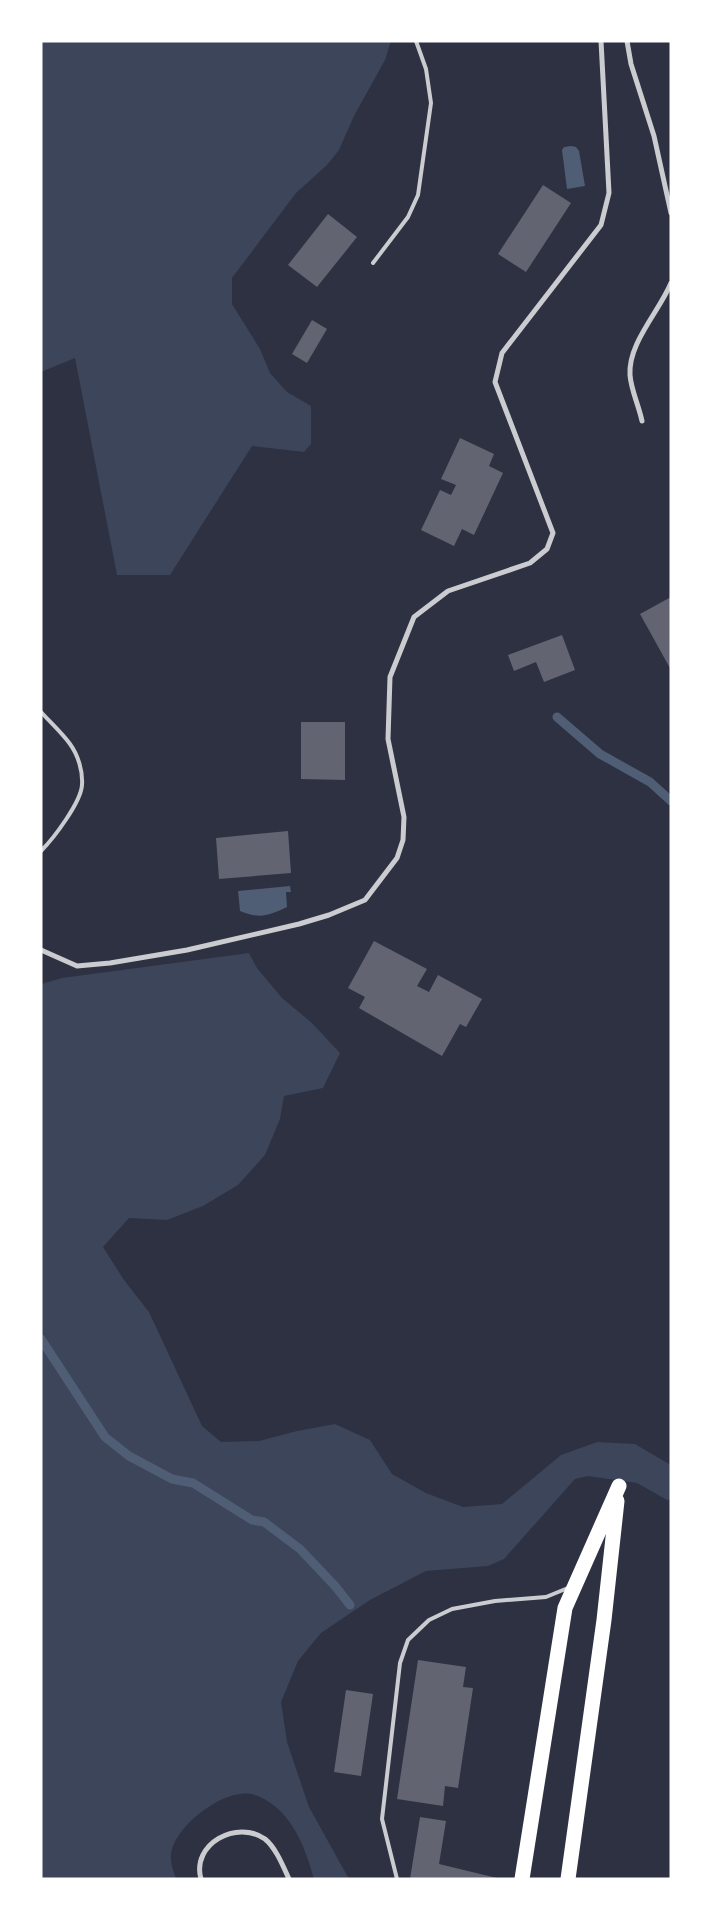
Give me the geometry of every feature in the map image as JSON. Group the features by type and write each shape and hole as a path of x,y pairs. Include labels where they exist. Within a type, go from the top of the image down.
{"highway":[{"path":"522,1879 566,1608 618,1486 604,1620 568,1879"}],"street":[{"path":"41,950 77,966 110,963 188,950 299,924 329,915 365,900 397,858 403,840 404,817 388,739 390,677 414,617 448,591 530,563 547,549 553,533 495,382 502,352 601,225 609,193 601,41"},
{"path":"628,41 631,64 654,136 671,213"},
{"path":"642,421 630,375 633,352 671,283"},
{"path":"201,1879 198,1869 202,1855 212,1843 224,1835 238,1832 253,1833 266,1840 280,1860 289,1879"}],"lane":[{"path":"373,263 408,217 418,195 431,103 426,69 416,41"},
{"path":"41,712 71,744 82,770 82,787 66,820 41,851"},
{"path":"397,1879 382,1819 400,1663 408,1640 430,1620 452,1609 495,1601 546,1597 559,1593 576,1583"}],"shaded area":[{"path":"41,41 391,41 385,60 354,116 339,150 327,165 296,193 232,278 232,304 260,349 270,373 287,392 311,406 311,444 304,452 252,446 170,575 117,575 75,358 41,372"},
{"path":"564,147 576,147 579,151 585,186 567,189 562,150"},
{"path":"290,886 291,892 286,892 287,907 274,913 259,916 240,911 238,891"},
{"path":"249,953 257,968 282,998 312,1023 340,1053 323,1088 284,1096 280,1119 265,1155 238,1185 203,1206 167,1220 129,1218 103,1247 124,1280 149,1312 202,1426 221,1442 259,1441 335,1424 370,1440 392,1474 426,1493 463,1507 502,1504 561,1455 597,1442 635,1444 671,1467 671,1499 667,1500 637,1483 588,1476 575,1479 504,1559 488,1566 426,1571 370,1600 321,1633 298,1661 281,1702 287,1742 309,1807 349,1879 314,1879 301,1841 287,1818 267,1801 255,1795 243,1794 230,1796 216,1802 191,1821 181,1833 174,1845 171,1856 176,1879 41,1879 41,984 62,978"}],"building":[{"path":"543,185 571,203 526,272 498,254"},
{"path":"328,214 357,237 317,287 288,265"},
{"path":"312,320 327,329 307,363 292,354"},
{"path":"460,438 494,454 489,466 503,473 474,535 462,529 454,546 421,530 440,490 451,495 456,485 441,479"},
{"path":"671,597 671,670 640,614"},
{"path":"562,635 575,670 544,682 536,662 514,671 508,655"},
{"path":"301,722 345,722 345,780 301,779"},
{"path":"288,831 291,873 219,879 216,838"},
{"path":"374,941 427,969 417,986 429,992 438,975 482,999 466,1027 460,1024 442,1056 359,1008 365,997 348,988"},
{"path":"418,1660 466,1667 463,1687 473,1688 458,1788 445,1786 443,1806 397,1799"},
{"path":"346,1690 373,1694 361,1776 334,1772"},
{"path":"420,1817 446,1821 439,1864 501,1879 410,1879"}],"waterway":[{"path":"557,717 600,754 650,782 671,801"},
{"path":"41,1339 105,1437 129,1456 172,1479 193,1483 252,1520 264,1522 300,1549 350,1605"}]}
